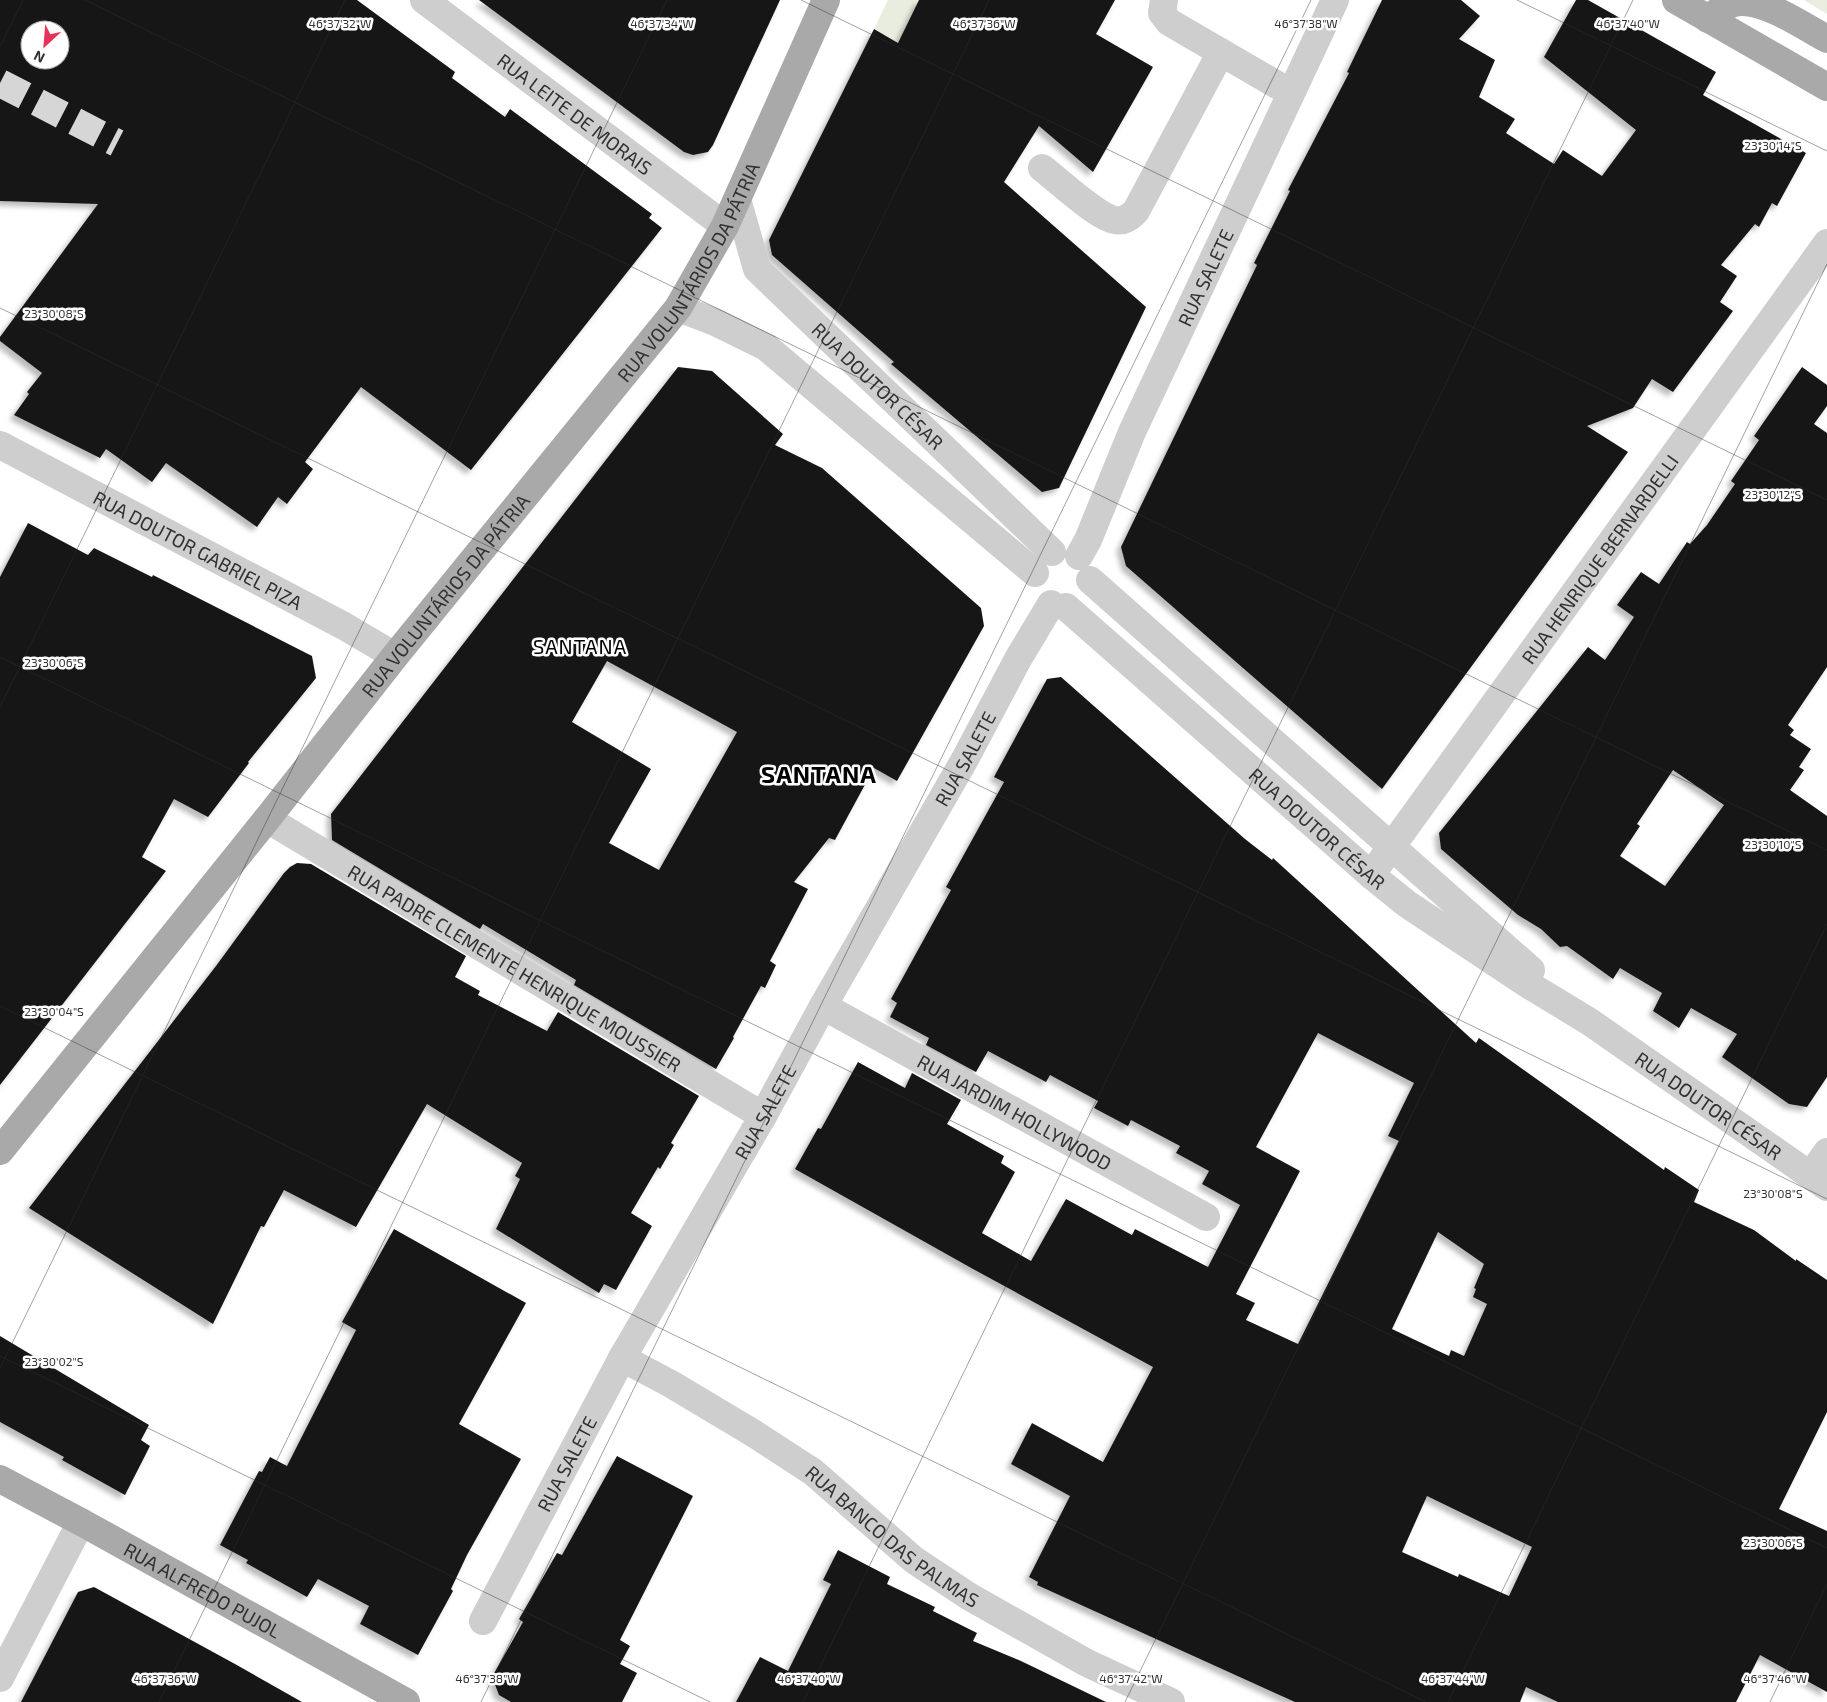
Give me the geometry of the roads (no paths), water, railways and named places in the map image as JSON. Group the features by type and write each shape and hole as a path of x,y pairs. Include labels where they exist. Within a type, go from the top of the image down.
{"main road":[{"name":"RUA VOLUNTÁRIOS DA PÁTRIA","path":"1,1147 267,819 395,656 678,308 725,226 826,0"},
{"path":"1676,0 1827,87"},
{"path":"1708,19 1721,8 1741,2 1766,7 1827,39"},
{"name":"RUA ALFREDO PUJOL","path":"0,1479 406,1702"}],"street":[{"name":"RUA LEITE DE MORAIS","path":"424,0 725,226"},
{"name":"RUA SALETE","path":"1085,568 1088,540 1132,432 1335,0"},
{"path":"1162,1 1162,13 1169,22 1291,93"},
{"path":"1042,168 1101,214 1116,221 1128,219 1136,212 1221,52"},
{"name":"RUA DOUTOR CÉSAR","path":"737,199 757,269 1052,552"},
{"name":"RUA HENRIQUE BERNARDELLI","path":"1370,875 1827,244"},
{"name":"RUA DOUTOR CÉSAR","path":"678,308 715,322 766,347 1035,573"},
{"name":"RUA DOUTOR GABRIEL PIZA","path":"0,445 336,622 395,656"},
{"path":"1061,550 1085,568 1089,589 1078,603 1058,606 1043,599 1037,592 1034,583 1038,564 1052,552 1061,550"},
{"name":"RUA DOUTOR CÉSAR","path":"1085,568 1590,1022"},
{"name":"RUA DOUTOR CÉSAR","path":"1058,606 1370,875 1407,904 1529,985 1590,1022 1819,1181"},
{"name":"RUA SALETE","path":"483,1621 622,1358 763,1116 823,1006 965,759 1018,659 1058,606"},
{"name":"RUA PADRE CLEMENTE HENRIQUE MOUSSIER","path":"267,819 763,1116"},
{"name":"RUA JARDIM HOLLYWOOD","path":"823,1006 1206,1217"},
{"path":"1819,1181 1827,1152"},
{"name":"RUA BANCO DAS PALMAS","path":"622,1358 671,1384 753,1433 813,1472 914,1560 970,1597 1087,1663 1171,1702"},
{"path":"0,1678 81,1522"}],"tunnel":[{"path":"0,83 117,143"}],"district":[{"name":"SANTANA","path":"580,646"},
{"name":"SANTANA","path":"819,773"}]}
